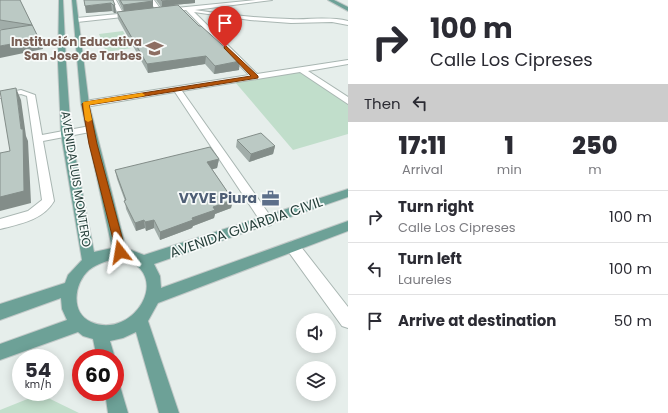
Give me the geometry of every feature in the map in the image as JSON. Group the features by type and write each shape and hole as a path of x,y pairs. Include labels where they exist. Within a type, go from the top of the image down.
{"main road":[{"name":"AVENIDA LUIS MONTERO","path":"61,0 62,63 66,134 88,262"},
{"name":"AVENIDA LUIS MONTERO","path":"74,0 85,104 120,252"},
{"path":"330,0 348,9"},
{"path":"342,0 348,3"},
{"name":"AVENIDA GUARDIA CIVIL","path":"144,262 348,193"},
{"path":"153,298 348,226"},
{"path":"120,252 137,257 144,262 152,272 155,284 153,298 148,309 140,320 128,328 114,332 100,333 88,330 79,324 72,313 68,301 70,288 74,278 88,262 98,256 120,252"},
{"path":"0,312 70,288"},
{"path":"140,320 169,413"},
{"path":"0,352 79,324"},
{"path":"100,333 104,349"},
{"path":"116,401 118,413"}],"street":[{"path":"114,0 121,15"},
{"path":"151,0 159,11"},
{"path":"207,0 214,6"},
{"path":"151,12 270,0"},
{"path":"188,9 212,15 235,17 306,21 336,20 348,22"},
{"path":"188,9 256,77"},
{"path":"77,20 136,14"},
{"path":"85,104 348,62"},
{"path":"302,70 348,101"},
{"path":"177,90 267,221"},
{"path":"0,96 20,92 31,94 48,200 43,209 32,215 0,224"},
{"path":"38,139 90,129"},
{"path":"293,247 348,320"}],"green space":[{"path":"123,31 132,48 106,52 99,34"},
{"path":"300,71 348,104 348,134 293,150 235,82"},
{"path":"22,401 54,401 79,413 0,413 0,410"}],"building":[{"path":"0,0 20,0 39,39 0,46 0,30 32,25 0,20"},
{"path":"84,0 113,0 115,5 111,3 85,6"},
{"path":"120,0 152,0 153,1 123,5"},
{"path":"178,5 199,26 201,26 240,61 215,66 206,56 147,64 117,12"},
{"path":"16,88 21,129 23,129 24,191 0,197 0,153 10,151 0,91"},
{"path":"261,133 275,146 251,154 237,140"},
{"path":"210,147 219,159 207,162 233,200 213,207 215,210 192,218 193,220 160,232 154,220 145,222 144,220 135,223 124,201 126,200 115,170"}],"slow traffic":[{"path":"88,120 85,104 142,95"}],"place":[{"name":"Institución Educativa San Jose de Tarbes","path":"155,49"},
{"name":"VYVE Piura","path":"270,198"}],"route":[{"path":"120,252 93,144 85,104 256,77 225,47"}]}
